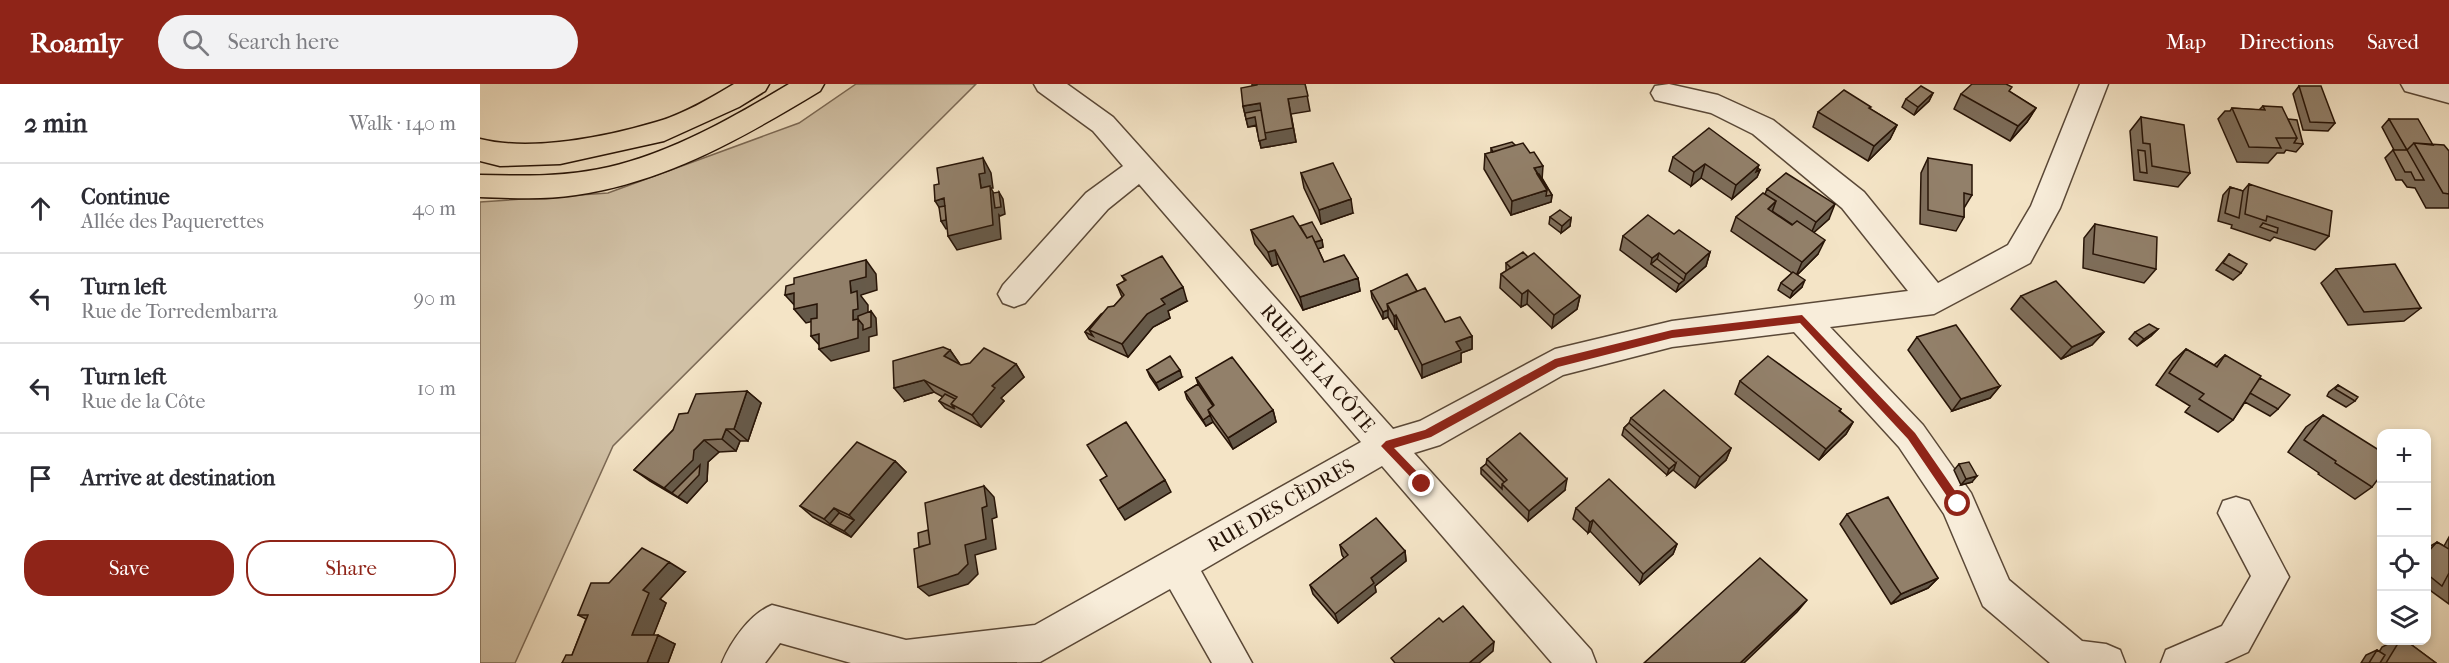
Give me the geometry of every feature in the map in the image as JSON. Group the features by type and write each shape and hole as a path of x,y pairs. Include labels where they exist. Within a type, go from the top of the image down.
{"highway":[{"path":"480,150 500,155 560,153 664,131 729,100 755,84"},
{"path":"480,186 528,188 578,184 641,169 691,150 810,84"}],"street":[{"name":"RUE DE LA CÔTE","path":"1048,84 1103,124 1577,663"},
{"path":"1665,93 1718,105 1762,127 1853,200 1934,301 2019,254 2045,208 2072,134 2094,84"},
{"path":"2415,84 2449,93"},
{"path":"1014,294 1097,201 1141,167"},
{"name":"RUE DES CÈDRES","path":"741,663 772,623 906,658 1040,643 1386,446 1428,434 1555,363 1672,334 1934,301"},
{"path":"1802,319 1911,436 1958,504 1996,593 2074,658 2106,663"},
{"path":"2180,663 2235,639 2271,577 2236,513"},
{"path":"1177,565 1233,663"}],"shaded area":[{"path":"856,84 976,84 613,446 515,663 480,663 480,202 608,193 799,123"}],"building":[{"path":"1257,84 1305,84 1308,96 1288,99 1293,128 1265,133 1260,103 1243,106 1241,88"},
{"path":"1972,84 2006,84 2012,87 2009,91 2036,108 2018,126 1961,94"},
{"path":"1921,86 1933,93 1918,107 1906,99"},
{"path":"2299,86 2321,86 2335,123 2310,122"},
{"path":"1844,90 1897,125 1874,146 1818,112"},
{"path":"2263,106 2282,107 2297,138 2276,138 2281,148 2249,147 2232,108 2265,110"},
{"path":"1261,110 1266,139 1259,141 1255,117 1246,119 1245,113"},
{"path":"2141,117 2184,125 2190,173 2152,166 2150,144 2143,143"},
{"path":"2288,119 2297,120 2303,144 2294,143 2297,138"},
{"path":"2389,119 2418,119 2433,145 2414,143 2407,150"},
{"path":"1709,128 1759,165 1736,185 1705,164 1694,172 1673,157"},
{"path":"1512,142 1515,145 1493,152 1491,148"},
{"path":"1523,143 1530,153 1534,152 1543,166 1534,168 1547,190 1512,201 1485,154"},
{"path":"2414,143 2444,145 2449,151 2449,194 2443,193"},
{"path":"2138,150 2145,151 2147,173 2140,172"},
{"path":"2393,150 2407,150 2424,180 2415,180 2411,172 2405,172"},
{"path":"983,158 985,173 979,174 981,188 990,186 993,225 948,236 944,198 935,201 934,185 939,184 937,168"},
{"path":"1928,158 1972,165 1972,195 1964,193 1964,217 1928,210"},
{"path":"1333,163 1351,199 1319,210 1301,173"},
{"path":"1786,173 1835,204 1816,222 1767,189"},
{"path":"1537,174 1552,195 1546,196 1547,190"},
{"path":"2249,184 2332,211 2329,236 2267,216 2266,221 2245,214"},
{"path":"2230,187 2243,191 2239,218 2225,213"},
{"path":"999,192 1001,207 995,208 993,193"},
{"path":"1763,193 1776,201 1768,209 1792,225 1797,221 1825,240 1802,262 1736,217"},
{"path":"945,206 946,220 941,221 939,207"},
{"path":"1560,210 1571,218 1562,226 1550,217"},
{"path":"1648,215 1674,234 1679,230 1710,252 1686,274 1659,253 1652,258 1623,236"},
{"path":"1293,216 1307,238 1312,236 1324,262 1344,255 1358,278 1300,297 1275,250 1268,252 1251,230"},
{"path":"1312,222 1322,240 1315,242 1312,236 1307,238 1300,226"},
{"path":"2263,223 2278,228 2277,233 2260,227"},
{"path":"2095,224 2157,237 2156,269 2093,254"},
{"path":"1523,252 1528,257 1511,268 1506,263"},
{"path":"1534,253 1580,296 1554,315 1528,290 1522,294 1501,274"},
{"path":"2229,254 2247,264 2241,273 2223,263"},
{"path":"1162,256 1183,287 1161,299 1165,304 1147,314 1122,344 1089,330 1108,307 1114,306 1124,295 1117,285 1126,280 1122,276"},
{"path":"1657,259 1684,280 1679,284 1651,264"},
{"path":"866,260 866,277 850,281 851,293 857,291 858,309 853,310 853,320 858,319 858,338 819,349 819,334 811,336 811,319 817,318 817,304 794,309 794,293 785,295 786,286 794,284 794,278"},
{"path":"2395,264 2421,308 2364,312 2336,269"},
{"path":"1793,272 1805,280 1793,291 1781,283"},
{"path":"1407,274 1417,291 1387,304 1388,310 1383,312 1371,291"},
{"path":"2056,281 2104,332 2072,347 2021,296"},
{"path":"1425,288 1445,322 1460,317 1472,336 1456,342 1461,350 1422,365 1396,315 1394,316 1387,304"},
{"path":"871,311 871,327 863,330 858,316"},
{"path":"1103,313 1089,330 1093,336 1085,332 1101,314"},
{"path":"2149,324 2158,329 2144,339 2135,332"},
{"path":"1956,325 2000,386 1961,399 1917,337"},
{"path":"943,347 950,350 944,356 961,365 970,363 984,348 1016,364 992,386 995,388 972,415 951,404 957,397 924,380 894,388 893,361"},
{"path":"2186,349 2217,367 2225,355 2261,376 2233,420 2199,399 2204,394 2169,373"},
{"path":"1170,356 1180,370 1156,383 1147,370"},
{"path":"1768,356 1841,409 1839,411 1853,422 1826,449 1740,381"},
{"path":"1232,357 1273,410 1228,438 1208,410 1214,405 1196,378"},
{"path":"2260,378 2290,395 2278,409 2250,393"},
{"path":"1198,384 1213,406 1208,410 1210,415 1203,420 1185,392"},
{"path":"2338,385 2358,397 2355,401 2335,389"},
{"path":"1664,390 1731,448 1700,477 1631,418"},
{"path":"747,391 734,429 726,429 722,439 704,440 694,450 693,460 664,488 634,470 673,430 679,414 688,413 696,394"},
{"path":"945,394 955,399 951,404 955,409 939,401"},
{"path":"2323,415 2377,449 2377,480 2372,487 2304,440"},
{"path":"1126,422 1165,480 1118,509 1100,480 1107,476 1087,445"},
{"path":"1629,423 1676,463 1669,469 1624,428"},
{"path":"1520,433 1567,479 1529,511 1502,484 1507,480 1487,459"},
{"path":"857,442 895,461 849,515 834,508 824,519 800,506"},
{"path":"1969,462 1977,476 1966,479 1959,464"},
{"path":"1486,464 1504,482 1502,489 1481,468"},
{"path":"700,465 699,475 678,497 672,493"},
{"path":"1609,479 1677,544 1643,574 1593,520 1590,522 1576,508"},
{"path":"984,486 987,506 982,508 986,539 965,545 968,564 958,574 918,587 914,549 930,544 925,503"},
{"path":"1888,497 1938,578 1901,594 1847,514"},
{"path":"839,513 854,520 844,531 830,524"},
{"path":"1376,518 1405,551 1371,578 1374,583 1335,614 1310,585 1348,555 1340,545"},
{"path":"928,530 930,544 919,547 918,533"},
{"path":"2437,542 2449,549 2449,573 2442,586 2431,577 2431,549"},
{"path":"642,548 669,562 643,590 649,593 632,635 658,635 647,663 562,663 566,655 572,655 588,615 578,615 591,583 609,583"},
{"path":"1760,558 1807,600 1740,663 1644,663"},
{"path":"1463,606 1494,642 1469,663 1395,663 1391,658 1439,618 1443,622"},
{"path":"2397,645 2412,645 2436,663 2386,663"},
{"path":"2377,650 2385,655 2380,663 2369,663"}],"route":[{"path":"1422,484 1386,446 1428,434 1555,363 1672,334 1802,319 1911,436 1958,504"}]}
